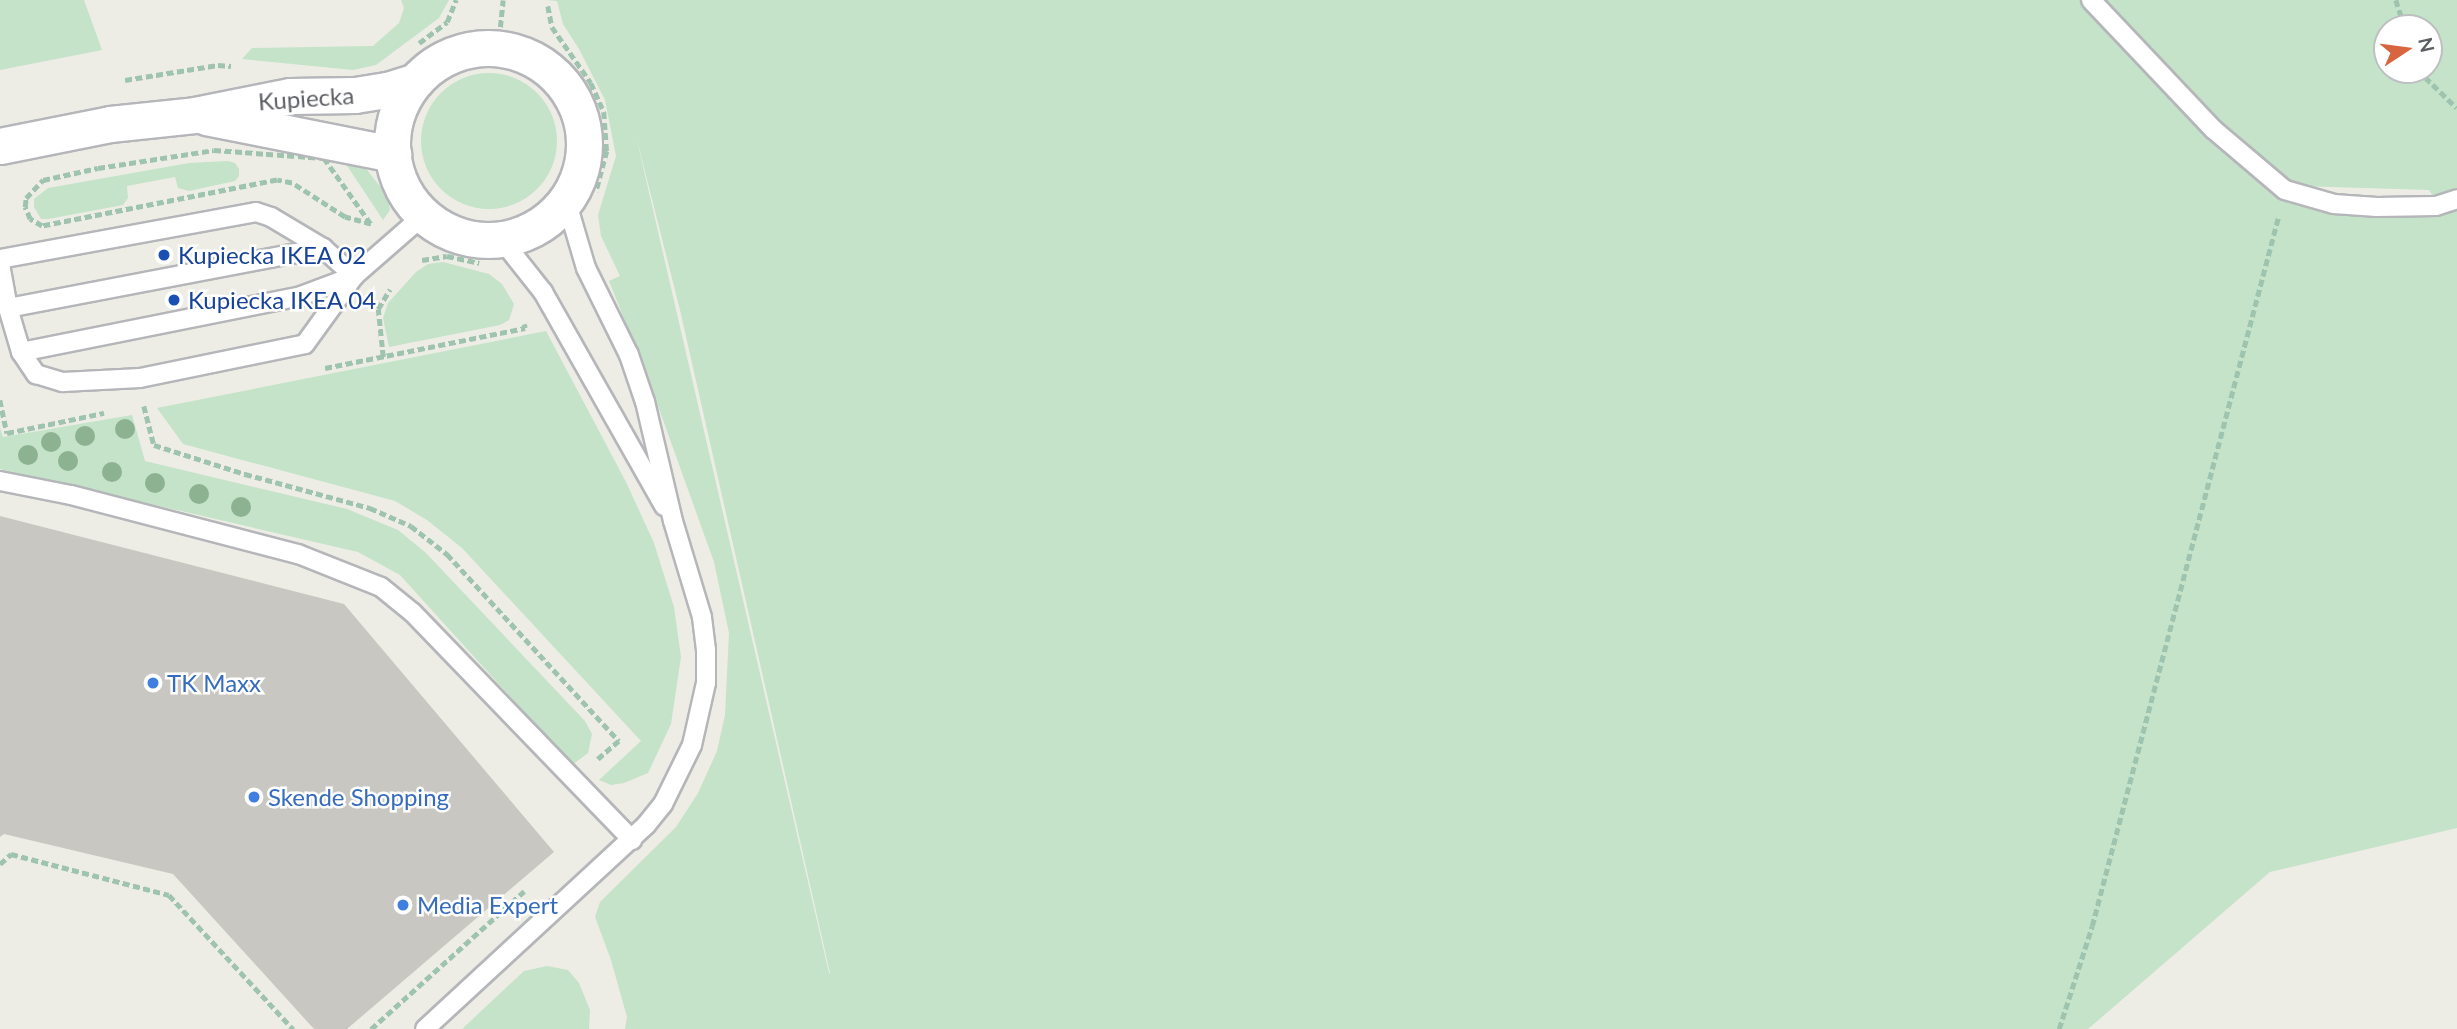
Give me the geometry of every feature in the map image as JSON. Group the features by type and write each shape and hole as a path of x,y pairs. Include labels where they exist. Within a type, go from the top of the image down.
{"street":[{"path":"498,48 524,54 547,68 565,87 578,111 584,150 579,176 580,198 494,253 424,215 403,187 393,154 396,115 416,81 435,63 459,52 498,48"},
{"name":"Kupiecka","path":"0,146 110,124 195,115 290,96 355,95 388,90 416,81"},
{"name":"Kupiecka","path":"195,115 393,154"}],"lane":[{"path":"2091,0 2213,129 2285,190 2334,204 2377,207 2435,206 2457,199"},
{"path":"425,1029 632,840 663,804 692,745 706,683 702,617 673,521 645,402 629,355 586,268 580,198"},
{"path":"354,276 323,248 271,217 256,212 0,262 8,308 20,352 36,374 63,382 139,377 304,344 354,276 424,215"},
{"path":"8,308 323,248"},
{"path":"494,253 543,292 673,521"},
{"path":"20,352 301,296 354,276"},
{"path":"0,481 71,495 298,554 381,587 412,612 632,840"}],"path":[{"path":"498,48 503,0"},
{"path":"548,6 552,26 591,83 604,111 607,150 580,198"},
{"path":"2432,84 2457,108"},
{"path":"226,151 324,158 371,224 345,217 292,183 277,180 42,226 30,219 25,207 26,198 32,189 43,180 64,174 180,154 226,151"},
{"path":"2059,1029 2092,926 2285,190"},
{"path":"417,263 425,259 467,259 494,253"},
{"path":"395,283 378,309 383,356 525,328 524,316"},
{"path":"0,864 11,854 169,895 293,1029"},
{"path":"372,1029 533,883"}],"green space":[{"path":"0,0 84,0 102,50 0,70"},
{"path":"401,0 449,0 439,18 376,65 353,70 242,59 252,48 373,46 399,23 404,8"},
{"path":"546,0 2457,0 2457,828 2270,872 2088,1029 625,1029 627,1017 611,960 595,917 600,902 676,827 698,793 717,751 725,715 729,633 714,562 649,381 609,281 620,276 601,236 598,215 616,156 605,100 563,24 557,1","holes":["636,136 680,310 830,973 829,973","2300,187 2429,190 2444,214"]},
{"path":"489,73 515,78 537,93 552,115 557,141 552,167 537,189 515,204 489,209 463,204 441,189 426,167 421,141 426,115 441,93 463,78"},
{"path":"342,158 367,170 387,195 390,210 383,220"},
{"path":"189,163 235,163 239,169 239,176 235,181 189,191 178,188 175,177 127,186 128,198 123,205 48,219 41,219 34,207 34,199 48,188"},
{"path":"443,262 489,274 502,284 514,304 509,320 500,325 389,347 383,318 388,303 416,272 428,264"},
{"path":"546,331 626,482 654,543 674,607 681,657 671,724 648,773 624,783 611,785 599,780 641,741 462,548 427,520 395,501 183,444 157,408"},
{"path":"132,415 145,461 347,509 398,530 425,552 585,721 592,734 588,753 572,765 400,575 358,552 0,469 0,428 3,437"},
{"path":"547,966 568,970 579,983 590,1010 589,1029 462,1029 524,971"}],"building":[{"name":"Skende Shopping","path":"0,516 344,604 554,852 347,1029 314,1029 173,874 4,834 0,837"}],"place":[{"name":"Kupiecka IKEA 02","path":"164,255"},
{"name":"Kupiecka IKEA 04","path":"174,300"},
{"name":"TK Maxx","path":"153,683"},
{"name":"Skende Shopping","path":"254,797"},
{"name":"Media Expert","path":"403,905"}]}
